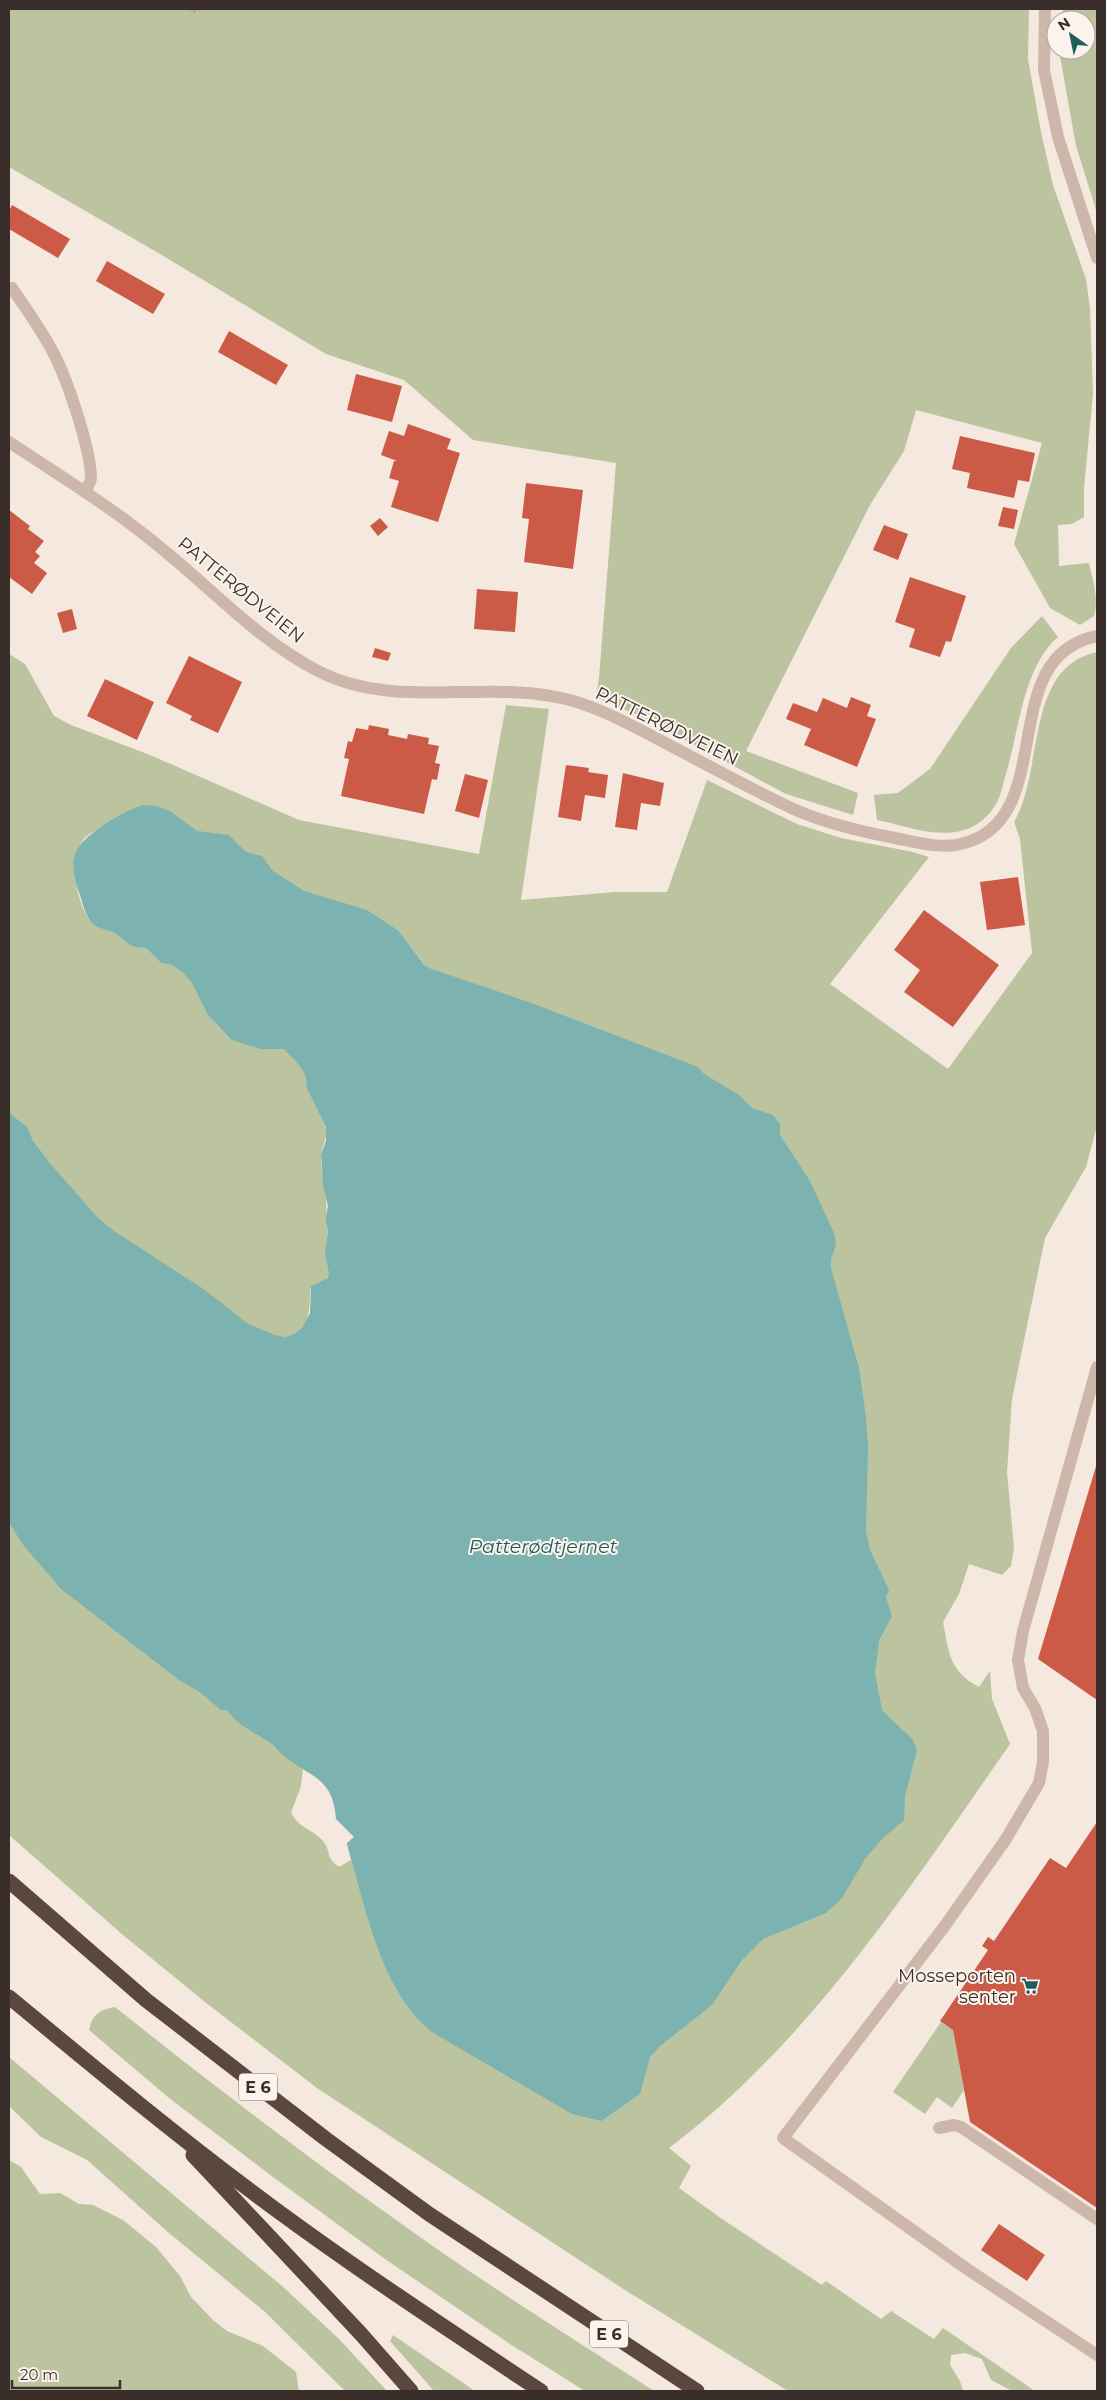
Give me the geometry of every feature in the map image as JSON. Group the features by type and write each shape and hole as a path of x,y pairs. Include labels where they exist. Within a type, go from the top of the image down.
{"highway":[{"name":"E 6","path":"9,1881 146,2000 326,2139 429,2214 697,2391"},
{"path":"9,1997 162,2121 275,2209 463,2340 541,2391"},
{"path":"162,2121 362,2334 411,2391"}],"street":[{"path":"1045,9 1044,70 1058,137 1097,258"},
{"path":"12,288 32,316 55,356 62,373 87,452 91,479 86,492"},
{"name":"PATTERØDVEIEN","path":"9,442 86,492 166,551 275,644 318,671 344,683 399,692 498,692 570,700 615,717 802,812 861,831 925,844 961,844 992,829 1003,818 1013,801 1019,783 1037,695 1045,675 1056,659 1073,646 1097,636"},
{"path":"1097,1367 1023,1631 1018,1660 1023,1688 1035,1708 1043,1731 1043,1762 1039,1784 1006,1839 944,1926 782,2138 967,2269 1097,2355"},
{"path":"939,2128 954,2125 961,2127 1097,2220"}],"path":[{"path":"189,9 193,12 202,9"}],"green space":[{"path":"9,9 1029,9 1028,59 1041,132 1053,185 1086,279 1090,308 1093,394 1084,488 1084,517 1072,524 1058,525 1059,566 1089,563 1096,597 1094,616 1080,625 1050,608 1014,544 1042,443 916,410 904,451 870,505 746,751 858,793 853,815 786,794 646,719 596,697 616,463 473,440 404,380 326,354 155,251 9,167"},
{"path":"1097,9 1097,213 1076,146 1061,60 1096,60 1096,10 1063,10"},
{"path":"1042,616 1058,637 1046,650 1036,666 1029,684 1001,793 990,813 968,829 945,833 936,833 877,820 874,795 898,793 930,769 1011,648"},
{"path":"1097,652 1097,1126 1086,1167 1045,1238 1012,1399 1007,1472 1014,1548 1011,1566 1002,1575 969,1564 959,1594 943,1622 949,1652 956,1668 969,1681 979,1687 990,1671 992,1699 1010,1744 896,1907 812,2011 767,2061 720,2106 669,2148 691,2166 679,2188 722,2219 822,2285 826,2281 881,2319 891,2311 934,2339 943,2328 1035,2391 1012,2391 991,2380 982,2359 965,2353 951,2355 950,2365 960,2381 963,2391 788,2391 625,2290 317,2088 210,2006 123,1935 9,1835 9,1480 277,1710 303,1768 301,1786 291,1813 303,1827 323,1841 331,1860 339,1867 351,1860 347,1843 879,1641 892,1617 432,969 424,965 399,931 105,825 85,838 78,848 75,870 76,883 82,906 92,923 113,932 132,945 146,948 161,963 172,965 192,983 294,1006 308,1081 306,1087 326,1130 321,1164 326,1196 325,1221 328,1233 325,1253 328,1278 310,1289 310,1304 307,1318 304,1325 295,1335 270,1337 257,1344 9,1217 9,654 25,664 54,716 71,725 150,755 299,820 479,854 506,705 549,709 521,900 615,892 667,892 707,780 797,824 841,838 913,852 929,857 830,984 948,1069 1032,953 1020,839 1014,822 1030,775 1040,723 1047,699 1058,678 1074,662"},
{"path":"115,2007 287,2140 424,2240 654,2391 585,2391 510,2344 385,2259 169,2098 89,2030 95,2016"},
{"path":"941,2022 953,2030 964,2090 952,2108 937,2097 925,2114 893,2092"},
{"path":"9,2057 282,2286 338,2338 387,2391 345,2391 264,2311 169,2233 87,2160 41,2137 9,2106"},
{"path":"9,2160 21,2167 40,2194 60,2193 79,2204 93,2205 123,2220 156,2247 180,2276 191,2297 214,2321 227,2331 263,2346 296,2372 299,2391 9,2391"},
{"path":"393,2335 475,2391 434,2391 390,2341"}],"water":[{"name":"Patterødtjernet","path":"143,805 156,806 170,811 197,831 229,835 246,852 262,856 273,871 304,891 367,910 399,931 424,965 432,969 534,1004 698,1067 704,1074 739,1095 752,1108 773,1115 780,1124 780,1135 810,1181 834,1233 836,1245 831,1259 831,1268 859,1368 866,1417 868,1446 866,1531 870,1550 889,1590 886,1597 892,1617 879,1641 875,1673 882,1710 912,1739 917,1750 905,1796 904,1820 883,1838 865,1859 842,1898 826,1913 763,1939 742,1960 712,2005 660,2046 650,2057 640,2094 601,2121 572,2114 432,2032 414,2014 399,1994 377,1947 348,1848 347,1843 354,1837 336,1819 334,1805 325,1786 311,1774 293,1763 271,1743 240,1724 227,1710 221,1710 200,1692 179,1680 61,1589 24,1546 9,1523 9,1113 27,1127 33,1141 49,1162 98,1218 114,1231 205,1290 248,1324 275,1335 286,1337 294,1334 302,1328 310,1313 311,1286 328,1278 325,1253 328,1229 325,1221 328,1206 323,1186 321,1154 326,1141 326,1127 306,1087 307,1081 303,1071 284,1049 260,1049 232,1040 208,1015 192,983 182,972 172,965 161,963 146,948 132,946 113,932 94,925 85,909 74,871 76,853 86,839 105,824 123,813"}],"building":[{"path":"12,205 70,239 58,258 9,229 9,211"},
{"path":"107,261 165,294 153,314 96,281"},
{"path":"229,331 288,365 276,385 218,352"},
{"path":"356,374 402,386 392,422 347,410"},
{"path":"408,424 451,439 447,449 460,453 438,522 391,507 399,481 389,478 394,461 397,461 381,455 389,431 404,436"},
{"path":"960,436 1035,453 1029,482 1018,480 1014,498 967,488 970,473 952,469"},
{"path":"526,483 583,490 573,569 524,562 529,519 522,518"},
{"path":"1003,507 1018,510 1014,529 998,526"},
{"path":"9,510 30,526 28,529 44,541 35,552 40,556 34,563 47,573 32,594 9,577"},
{"path":"380,518 388,527 378,536 370,526"},
{"path":"884,525 908,534 898,560 873,550"},
{"path":"910,577 966,596 951,642 946,641 940,657 909,647 915,629 895,622"},
{"path":"477,589 518,592 515,632 474,629"},
{"path":"72,609 77,629 63,633 57,613"},
{"path":"375,648 391,653 388,661 372,657"},
{"path":"189,656 242,682 218,733 190,720 192,716 166,703"},
{"path":"105,679 154,702 137,740 87,716"},
{"path":"851,697 871,705 867,716 876,719 857,767 804,745 811,729 786,719 793,703 817,712 823,698 847,708"},
{"path":"369,725 389,729 388,735 407,739 408,734 429,738 428,744 439,746 435,763 440,764 437,780 432,779 424,814 341,796 349,759 344,758 348,741 352,742 356,728 368,730"},
{"path":"566,765 589,768 588,772 608,775 605,798 585,795 581,821 558,817"},
{"path":"623,773 664,783 660,806 641,803 637,830 615,827"},
{"path":"465,774 488,780 479,818 455,811"},
{"path":"1018,877 1025,925 987,930 980,882"},
{"path":"924,910 999,965 953,1027 904,992 920,970 894,950"},
{"path":"1097,1463 1097,1700 1038,1659"},
{"name":"Mosseporten senter","path":"1097,1822 1097,2208 970,2122 953,2030 940,2021 988,1950 982,1946 988,1937 994,1941 1050,1858 1066,1868"},
{"path":"999,2224 1045,2255 1027,2281 981,2250"}],"place":[{"name":"Mosseporten senter","path":"1030,1986"}]}
